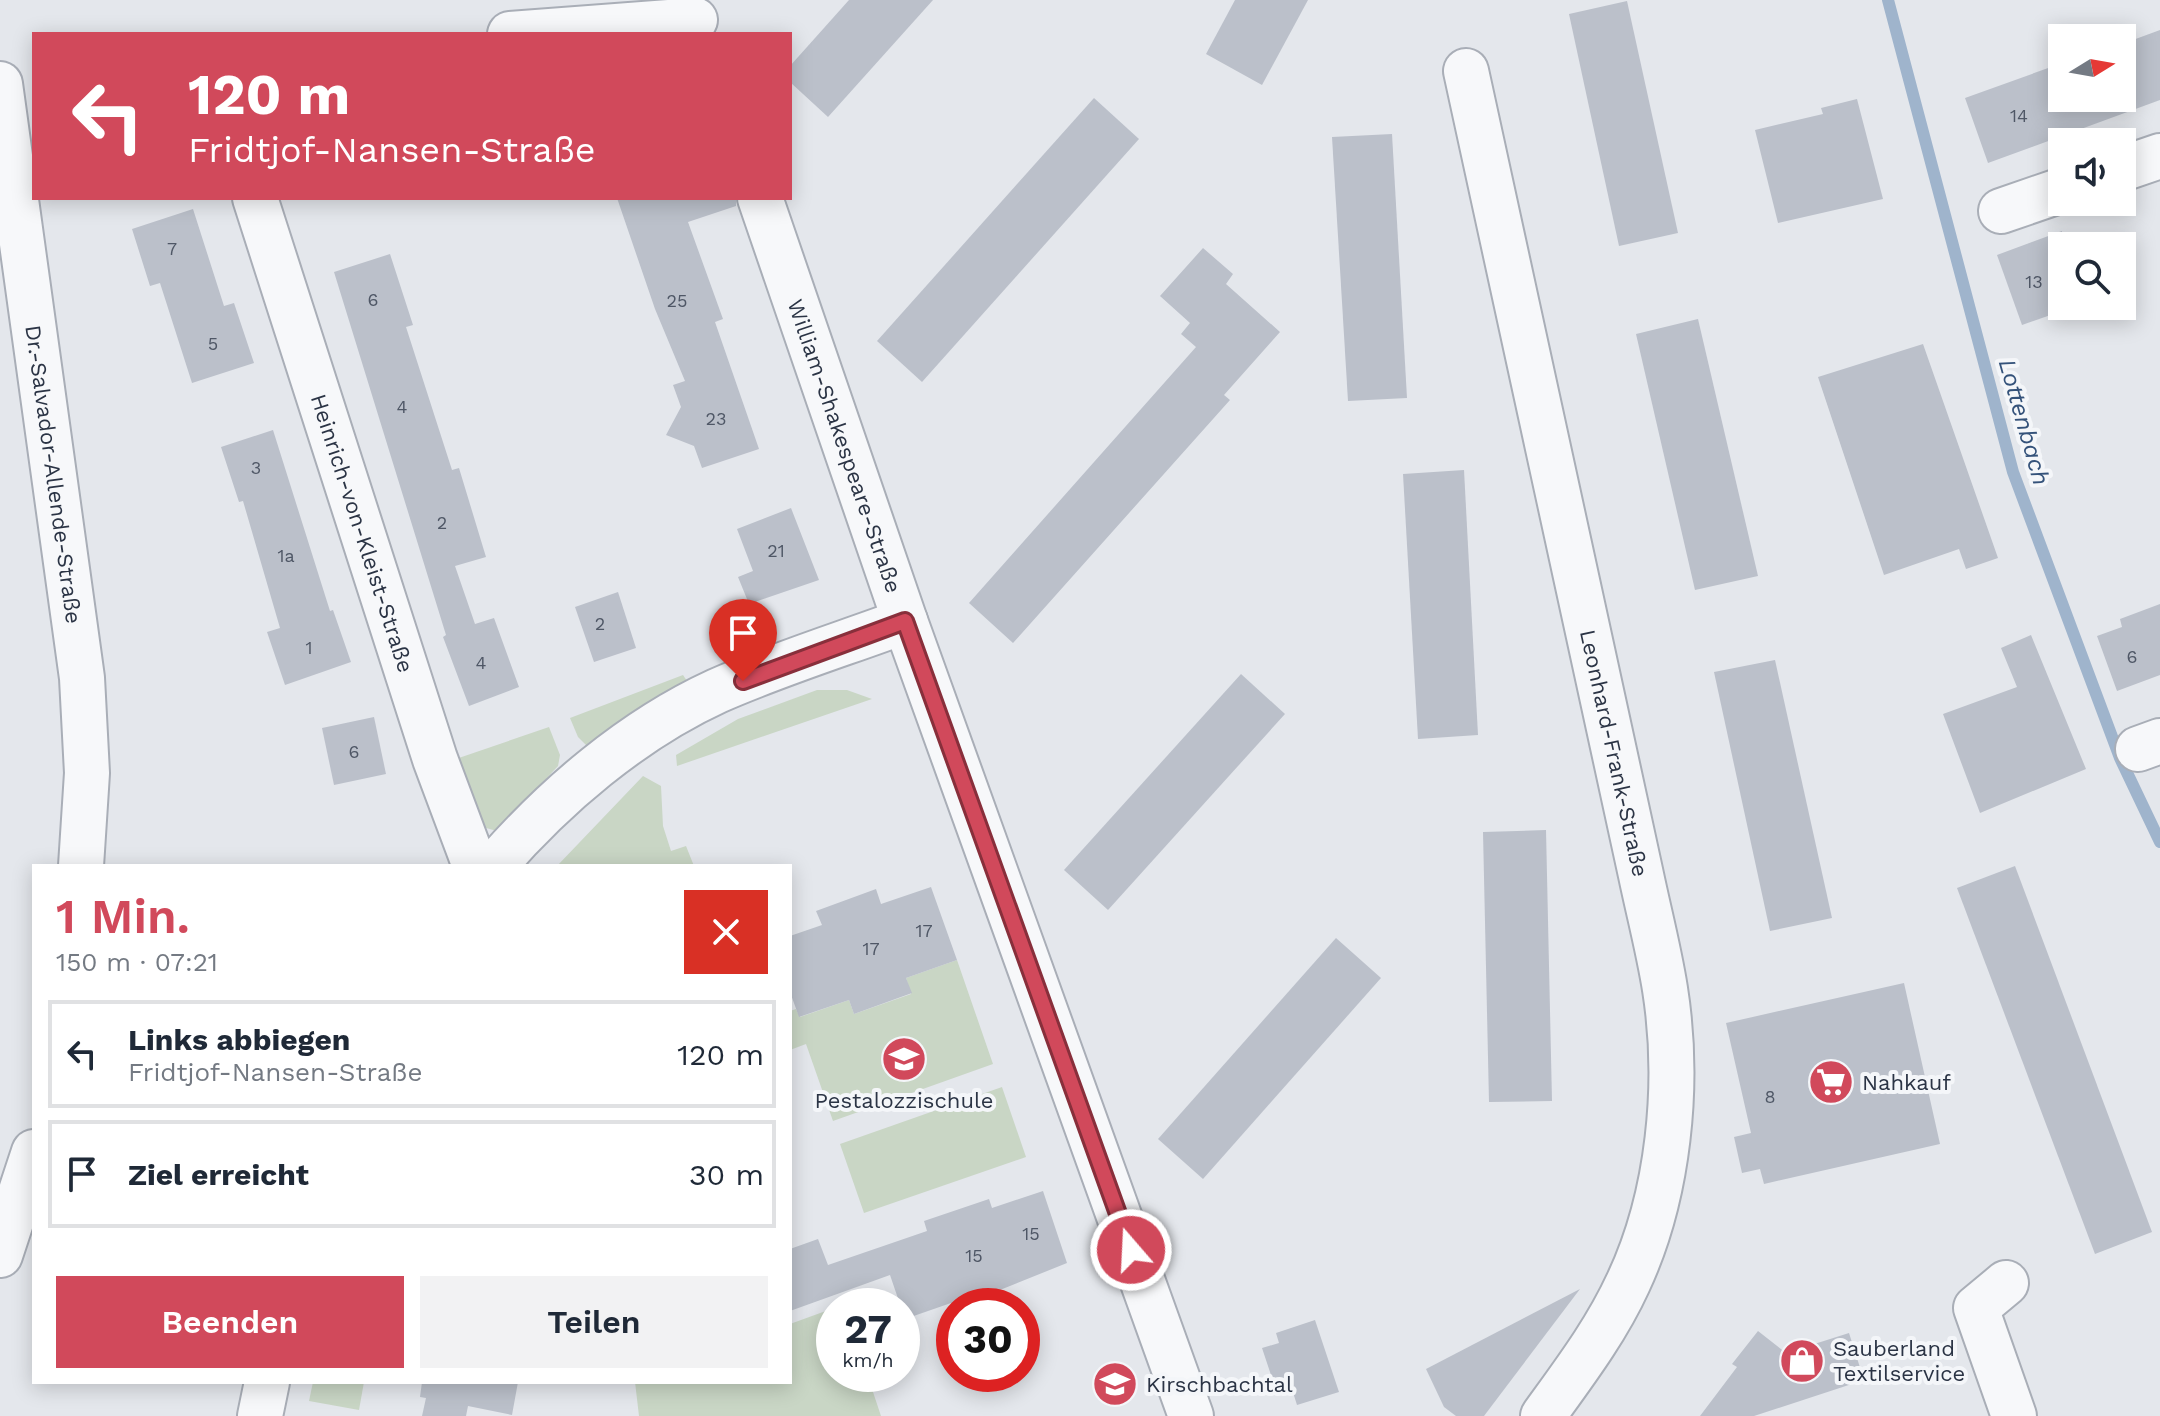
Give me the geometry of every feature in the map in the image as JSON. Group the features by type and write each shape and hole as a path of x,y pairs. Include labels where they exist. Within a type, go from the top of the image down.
{"street":[{"path":"528,32 698,13"},
{"path":"0,73 32,70"},
{"name":"Leonhard-Frank-Straße","path":"1466,71 1661,966 1668,1025 1667,1138 1659,1191 1645,1241 1630,1280 1592,1348 1543,1416"},
{"name":"Dr.-Salvador-Allende-Straße","path":"0,84 82,678 87,773 81,864"},
{"path":"2136,164 2160,156"},
{"path":"2001,211 2048,195"},
{"name":"Heinrich-von-Kleist-Straße","path":"256,200 435,759 474,864"},
{"name":"William-Shakespeare-Straße","path":"761,200 905,621 1191,1416"},
{"path":"496,864 531,826 638,736 717,691 905,621"},
{"path":"0,1255 32,1158"},
{"path":"2006,1283 1976,1308 2014,1416"},
{"path":"260,1416 267,1384"}],"green space":[{"path":"683,675 687,681 587,746 578,737 570,718"},
{"path":"817,690 847,690 872,699 677,766 676,755 738,719"},
{"path":"549,727 560,755 558,766 497,831 479,826 450,761"},
{"path":"643,776 661,786 663,826 671,851 686,846 693,864 559,864"},
{"path":"957,960 993,1064 833,1121 806,1044 792,1049 792,1010 796,1009 800,1017 849,1000 854,1014 911,994 906,978"},
{"path":"1002,1087 1026,1157 864,1213 840,1144"},
{"path":"816,1315 816,1392 873,1392 881,1416 639,1416 635,1384 792,1384 792,1323"},
{"path":"313,1384 364,1384 359,1410 309,1401"}],"building":[{"path":"849,0 933,0 828,117 792,84 792,64"},
{"path":"1235,0 1308,0 1262,85 1206,54"},
{"path":"1627,1 1678,233 1619,246 1569,14"},
{"path":"2160,30 2160,100 2136,109 2136,39"},
{"path":"2048,68 2048,112 2127,112 2084,128 2048,128 2048,141 1988,163 1965,98"},
{"path":"1094,98 1139,139 922,382 877,341"},
{"path":"1857,99 1883,199 1778,223 1755,130 1823,114 1821,108"},
{"path":"1392,134 1407,398 1348,401 1332,137"},
{"path":"618,200 736,200 736,206 688,222 723,319 715,322 759,449 702,468 694,446 666,435 681,407 673,385 685,381 655,309"},
{"path":"193,209 224,306 234,303 254,363 192,383 160,283 150,286 132,229"},
{"path":"2048,236 2048,316 2022,325 1997,255"},
{"path":"1203,248 1233,274 1226,284 1280,332 1224,395 1230,400 1013,643 969,603 1196,347 1181,334 1190,323 1160,296"},
{"path":"390,254 413,325 406,327 452,470 459,468 486,557 455,566 475,624 494,618 519,687 469,706 443,637 446,635 334,272"},
{"path":"1698,319 1758,576 1695,590 1636,334"},
{"path":"1923,344 1998,558 1966,569 1959,549 1884,575 1818,377"},
{"path":"273,430 330,611 333,610 351,662 285,685 267,632 280,628 243,501 239,502 221,447"},
{"path":"1464,470 1478,735 1418,739 1403,474"},
{"path":"791,508 819,580 749,604 738,577 753,571 737,529"},
{"path":"618,592 636,648 594,662 575,607"},
{"path":"2160,604 2160,675 2117,691 2097,636 2122,627 2120,619"},
{"path":"2031,635 2086,769 1980,813 1943,714 2017,687 2001,648"},
{"path":"1775,660 1832,918 1770,931 1714,672"},
{"path":"1241,674 1285,714 1108,910 1064,870"},
{"path":"374,717 386,774 334,785 322,728"},
{"path":"1546,830 1552,1101 1489,1102 1483,832"},
{"path":"2015,866 2152,1232 2095,1254 1957,888"},
{"path":"931,887 957,960 906,978 912,993 854,1014 849,1000 799,1017 792,998 792,935 822,925 816,911 876,889 881,904"},
{"path":"1336,938 1381,978 1203,1179 1158,1139"},
{"path":"1904,983 1940,1144 1764,1184 1760,1169 1742,1173 1734,1137 1751,1133 1726,1023"},
{"path":"1043,1191 1067,1263 1005,1288 936,1288 936,1308 920,1314 920,1288 894,1288 890,1275 854,1288 816,1288 816,1302 792,1310 792,1248 818,1239 828,1265 927,1231 924,1221 989,1199 992,1208"},
{"path":"1580,1289 1484,1416 1456,1416 1444,1407 1426,1369"},
{"path":"1315,1320 1339,1392 1297,1405 1290,1383 1275,1387 1262,1348 1279,1343 1276,1333"},
{"path":"1758,1331 1786,1353 1849,1333 1864,1380 1754,1416 1700,1416 1737,1367 1732,1364"},
{"path":"422,1384 518,1384 512,1415 468,1406 466,1416 422,1416 426,1398 420,1397"}],"waterway":[{"name":"Lottenbach","path":"1888,0 2013,472 2120,758 2160,842"}],"place":[{"name":"Pestalozzischule","path":"904,1059"},
{"name":"Nahkauf","path":"1831,1082"},
{"name":"Sauberland Textilservice","path":"1802,1361"},
{"name":"Kirschbachtal","path":"1115,1384"}],"route":[{"path":"743,681 905,621 1131,1250"}]}
